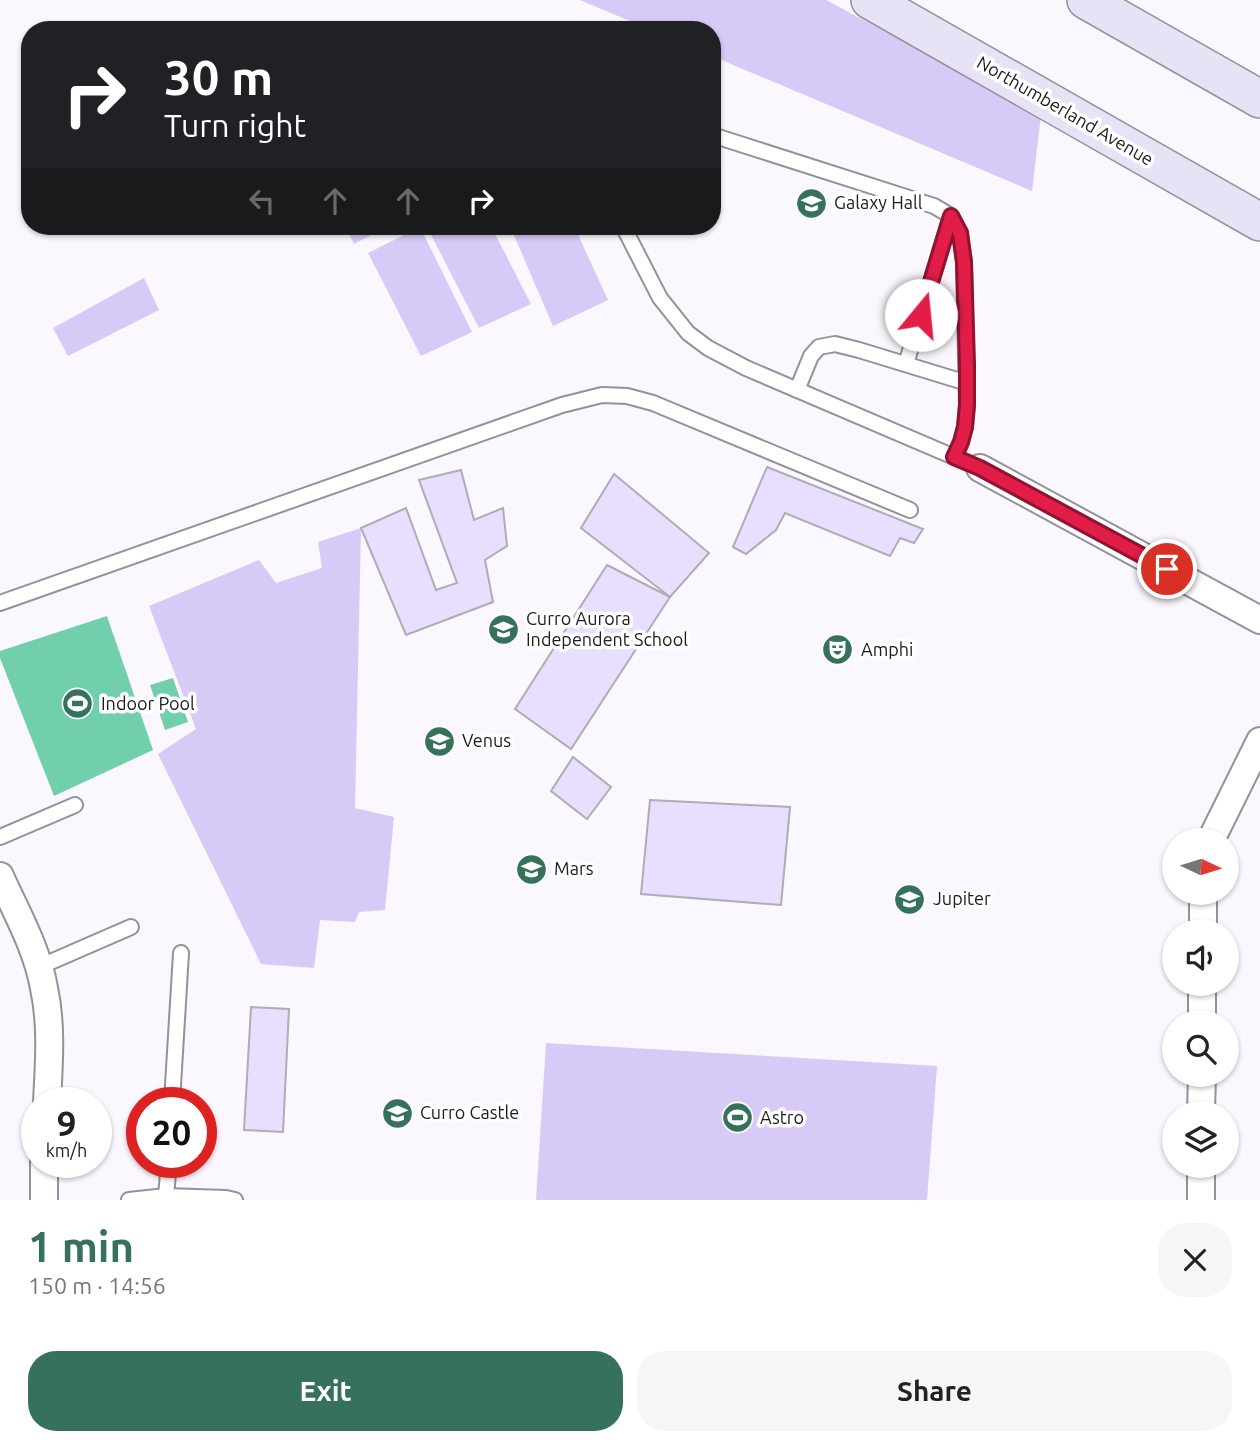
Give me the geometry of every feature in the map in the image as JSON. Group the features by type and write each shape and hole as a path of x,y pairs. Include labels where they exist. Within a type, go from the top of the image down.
{"main road":[{"name":"Northumberland Avenue","path":"870,0 1260,222"},
{"path":"1086,0 1260,99"}],"street":[{"path":"980,468 1260,620"},
{"path":"1217,828 1260,741"},
{"path":"0,876 34,951 44,987 49,1023 47,1087"},
{"path":"44,1178 44,1200"},
{"path":"1200,1200 1201,1178"}],"lane":[{"path":"721,138 934,206 951,216 960,233 964,262 967,383 965,427 954,457"},
{"path":"906,364 951,216"},
{"path":"628,235 660,298 688,333 708,348 746,368 980,468"},
{"path":"797,390 811,356 819,347 835,344 967,383"},
{"path":"0,603 562,405 602,396 626,396 653,403 910,510"},
{"path":"0,837 75,805"},
{"path":"38,967 131,928"},
{"path":"173,1087 181,953"},
{"path":"166,1196 168,1178"},
{"path":"129,1200 166,1196 235,1200"}],"shaded area":[{"path":"580,0 826,0 1041,115 1032,191 721,60 721,21 630,21"},
{"path":"350,235 372,235 354,244"},
{"path":"404,235 424,235 472,332 421,356 368,253"},
{"path":"431,235 496,235 531,304 479,328"},
{"path":"514,235 578,235 608,300 553,326"},
{"path":"144,278 159,310 68,356 53,328"},
{"path":"361,528 355,808 394,817 385,910 359,912 355,922 320,920 314,968 261,964 158,754 196,729 149,606 259,560 276,583 322,568 318,542"},
{"name":"Indoor Pool","path":"107,616 153,750 54,796 0,658 0,651"},
{"path":"173,678 188,722 165,730 150,685"},
{"name":"Astro","path":"546,1043 937,1066 927,1200 536,1200"}],"building":[{"path":"767,467 923,529 914,543 900,538 890,556 785,513 776,530 746,554 733,547"},
{"path":"461,470 474,520 503,508 507,546 485,560 493,602 406,635 361,528 406,508 436,590 457,583 419,480"},
{"path":"614,474 709,553 670,597 581,528"},
{"path":"607,565 670,597 571,749 515,709"},
{"path":"573,757 611,787 587,819 551,791"},
{"path":"650,800 790,807 781,905 641,894"},
{"path":"251,1007 289,1009 283,1132 244,1130"}],"place":[{"name":"Galaxy Hall","path":"811,203"},
{"name":"Curro Aurora Independent School","path":"503,629"},
{"name":"Amphi","path":"838,650"},
{"name":"Indoor Pool","path":"78,704"},
{"name":"Venus","path":"439,741"},
{"name":"Mars","path":"531,869"},
{"name":"Jupiter","path":"910,899"},
{"name":"Curro Castle","path":"397,1113"},
{"name":"Astro","path":"737,1118"}],"route":[{"path":"921,315 951,216 960,233 964,262 967,364 965,427 954,457 980,468 1167,569"}]}
